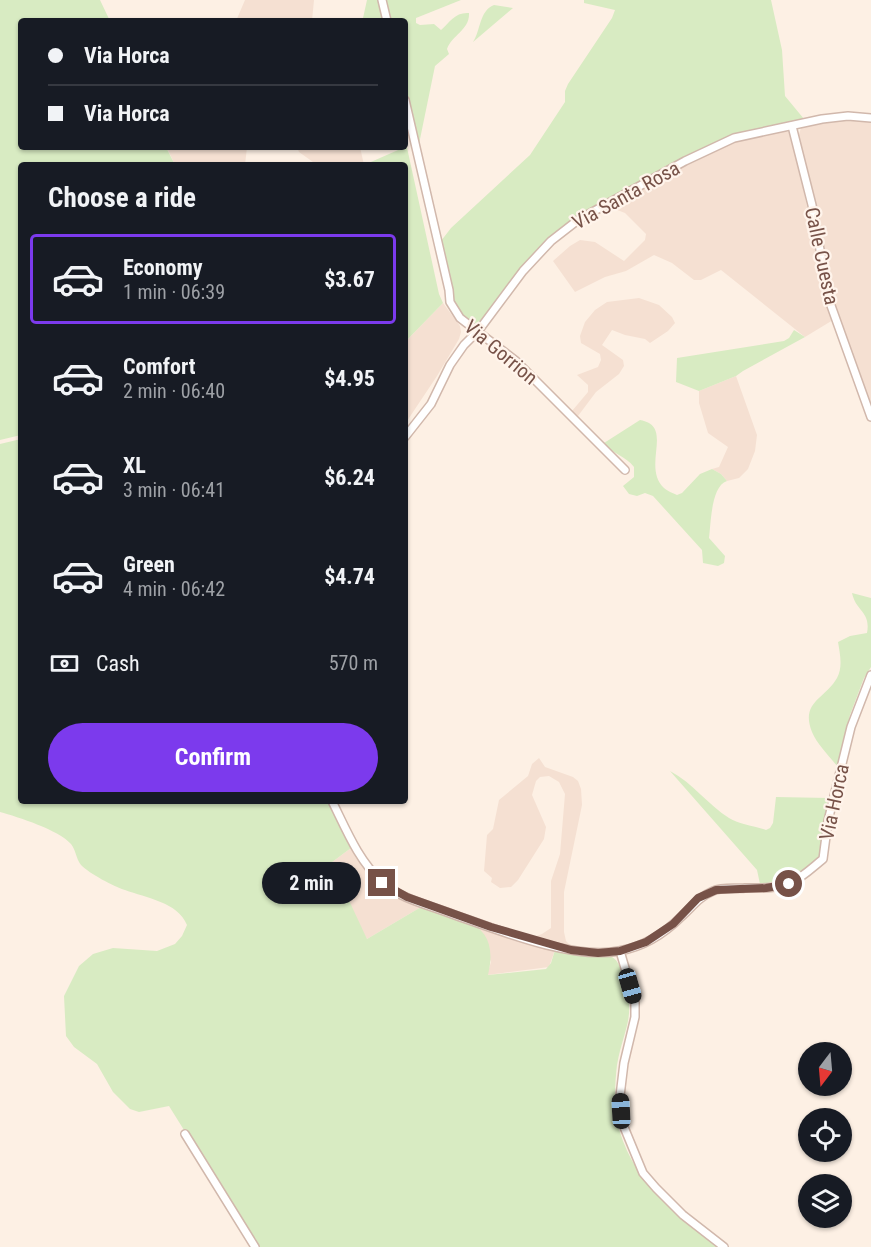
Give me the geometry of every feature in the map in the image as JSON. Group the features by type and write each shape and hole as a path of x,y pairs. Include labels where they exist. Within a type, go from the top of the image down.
{"street":[{"path":"382,0 386,18"},
{"name":"Via Santa Rosa","path":"408,433 431,404 450,365 464,345 479,330 537,254 578,220 686,161 748,134 848,116 871,118"},
{"name":"Via Gorrion","path":"408,117 450,302 460,318 479,330 516,360 625,470"},
{"name":"Calle Cuesta","path":"792,126 812,205 829,300 871,417"},
{"name":"Via Horca","path":"333,804 353,844 366,864 382,883 407,897 546,944 598,953 620,951 663,933 685,914 698,898 716,890 766,888 789,884 823,859 828,821 850,727 871,675"},
{"path":"620,951 635,1002 635,1017 624,1063 620,1096 624,1127 643,1173 683,1215 724,1247"},
{"path":"185,1134 255,1247"}],"shaded area":[{"path":"245,0 314,0 312,18 237,18"},
{"path":"851,119 871,121 871,408 832,303 811,186 798,137 801,128"},
{"path":"784,131 789,132 792,136 830,315 833,320 805,337 721,270 701,280 694,280 672,263 654,255 626,271 605,277 575,292 553,261 580,240 595,242 624,261 645,240 646,234 625,213 612,208 628,200 630,195 691,162 734,142"},
{"path":"168,150 247,150 245,162 174,162"},
{"path":"298,150 361,150 363,162 313,162"},
{"path":"639,298 659,305 675,323 668,331 650,343 645,339 612,330 602,345 623,360 624,366 619,374 596,392 578,416 572,411 588,392 588,385 577,375 598,367 601,360 600,354 581,343 580,336 585,322 595,310 607,302"},
{"path":"443,303 460,326 459,339 408,420 408,339"},
{"path":"736,376 757,435 755,451 748,469 739,478 727,481 712,469 719,467 728,447 708,433 699,403 699,391"},
{"path":"539,758 545,767 573,777 578,781 581,789 582,805 564,892 564,932 566,941 572,947 534,937 551,928 551,881 560,854 565,794 559,782 549,776 540,777 536,781 532,795 546,827 544,839 518,880 511,887 500,888 491,882 492,878 484,871 487,835 493,829 499,800 528,776 532,764"},
{"path":"351,848 371,879 399,899 421,907 367,939 358,923 319,888 316,874"},
{"path":"476,925 555,950 549,967 487,975 491,962"}],"green space":[{"path":"0,0 100,0 109,18 18,18 18,150 168,150 174,162 18,162 18,436 0,440"},
{"path":"367,0 461,0 416,18 416,23 420,25 434,24 441,30 456,16 469,13 467,24 449,44 447,49 449,54 435,66 419,144 408,95 408,18 363,18"},
{"path":"584,0 771,0 782,50 785,96 804,119 756,130 685,159 586,211 535,252 484,319 474,324 465,320 452,295 441,241 451,228 530,155 565,102 565,91 568,84 615,10 584,3"},
{"path":"494,5 513,8 473,42 483,16"},
{"path":"398,150 408,150 439,294 443,303 408,339 408,162 371,162"},
{"path":"794,330 805,337 736,376 699,391 676,382 677,358 784,341"},
{"path":"640,420 650,424 655,430 657,438 655,469 665,489 677,495 682,493 700,474 712,469 727,481 722,484 715,497 709,538 725,556 724,563 718,566 703,563 702,550 653,496 645,493 637,496 629,494 623,486 634,477 634,467 604,443"},
{"path":"18,440 18,804 329,804 351,848 316,874 319,888 346,894 367,939 421,907 463,920 474,925 483,933 489,943 488,975 546,969 551,963 555,950 612,957 620,968 629,1002 628,1022 617,1065 615,1085 616,1114 623,1141 632,1160 656,1194 687,1223 721,1247 257,1247 169,1106 139,1112 130,1109 113,1092 97,1064 74,1047 66,1036 64,996 79,966 93,954 113,948 157,951 175,944 187,925 183,917 169,906 120,888 90,872 79,863 71,844 57,834 0,812 0,444"},
{"path":"852,593 871,598 871,667 864,678 850,715 837,766 814,736 809,714 811,707 839,674 838,642 850,636 867,633 867,620"},
{"path":"670,771 729,818 766,830 773,823 776,797 829,798 819,856 809,868 802,872 760,884 757,870"}],"route":[{"path":"382,883 407,897 491,927 571,950 598,953 620,951 663,933 685,914 698,898 716,890 766,888 789,884"}]}
